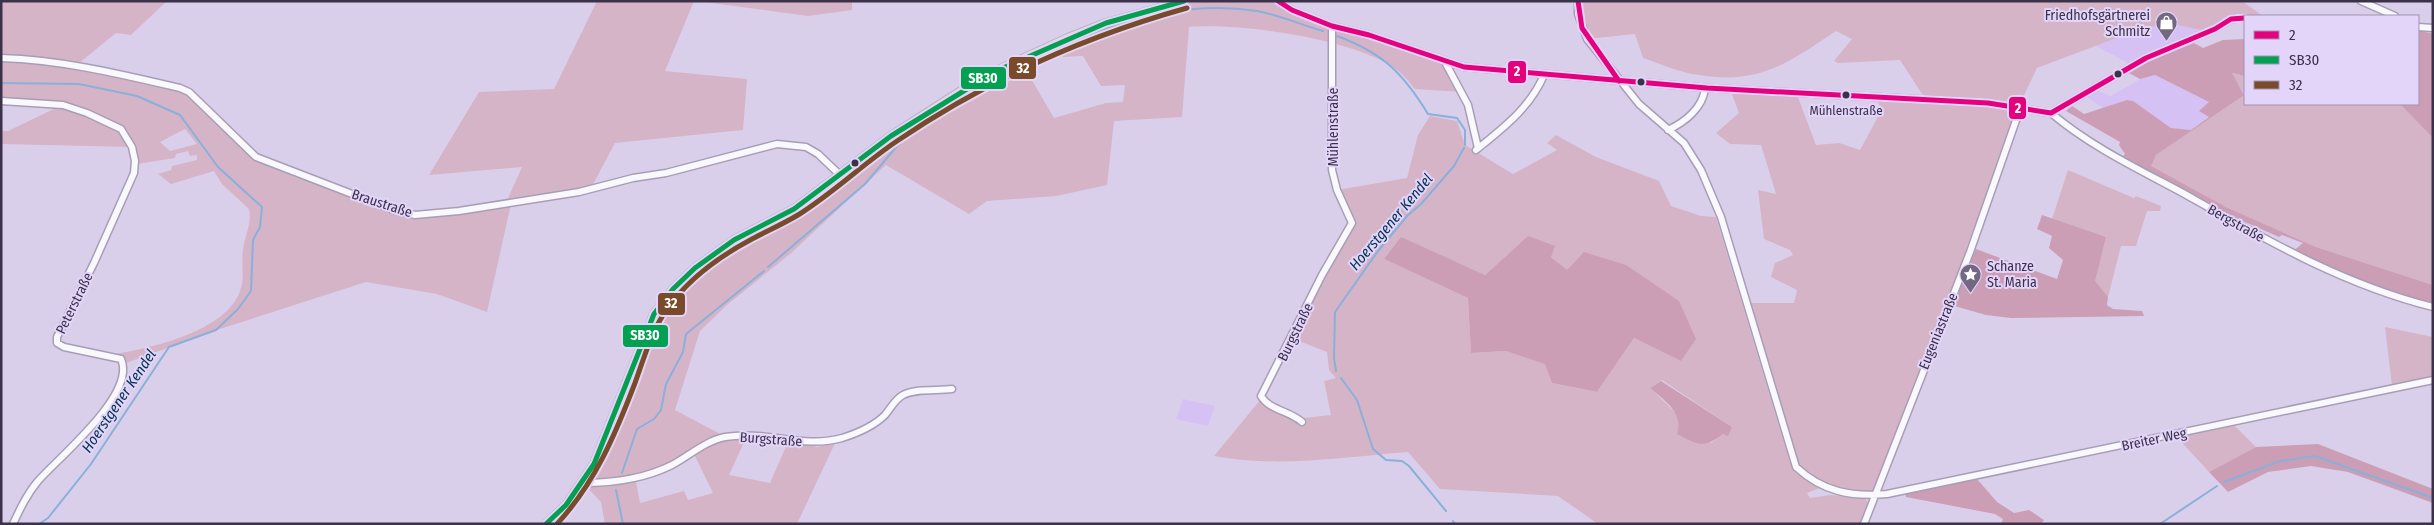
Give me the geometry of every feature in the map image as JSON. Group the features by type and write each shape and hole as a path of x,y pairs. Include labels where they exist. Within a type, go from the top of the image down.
{"main road":[{"path":"546,524 566,505 582,483 604,444 648,325 669,292 716,252 747,233 792,210 839,174 943,101 1019,58 1062,39 1110,22 1185,1"}],"street":[{"path":"1278,1 1292,10 1332,26 1369,35 1464,67 1704,88 1988,102 2051,114 2146,58 2201,35 2231,19 2244,18"},
{"name":"Breiter Weg","path":"1578,1 1578,14 1584,33 1619,81 1656,120 1684,143 1701,170 1720,217 1796,467 1805,476 1828,492 1875,495 2212,428 2433,380"},
{"path":"2361,1 2393,15"},
{"name":"Mühlenstraße","path":"1332,26 1332,170 1337,190 1352,223"},
{"path":"2419,27 2433,28"},
{"name":"Braustraße","path":"1,58 34,59 87,66 180,88 189,92 256,157 391,209 415,215 459,211 580,192 633,178 666,173 776,144 794,143 809,147 839,174"},
{"path":"1445,62 1468,105 1477,149 1510,123 1534,94 1544,75"},
{"path":"1668,130 1690,114 1705,93 1704,88"},
{"name":"Peterstraße","path":"1,101 63,105 107,121 121,128 128,136 135,161 134,174 122,204 57,338 57,343 64,347 108,354 121,359 125,365 124,372 116,392 96,424 39,479 12,524"},
{"name":"Eugeniastraße","path":"1864,524 1970,252 2020,109"},
{"name":"Bergstraße","path":"2051,114 2116,156 2297,256 2386,296 2433,307"},
{"name":"Burgstraße","path":"1302,422 1294,415 1265,403 1261,396 1278,368 1322,275 1352,223"},
{"name":"Burgstraße","path":"582,483 594,484 648,475 665,468 710,440 726,437 744,435 819,443 832,442 873,424 886,415 897,399 904,394 952,389"}],"shaded area":[{"path":"1,1 167,1 131,35 116,33 78,64 180,88 251,153 405,216 505,205 522,167 429,175 479,92 554,89 597,1 694,1 665,71 747,79 743,130 615,143 590,190 511,204 487,312 437,294 366,282 217,330 126,363 124,358 115,354 167,342 186,335 220,317 232,305 240,291 243,276 242,260 249,225 249,209 222,184 214,171 171,184 158,174 171,170 172,166 197,160 197,155 190,156 188,151 176,154 175,158 137,164 133,141 123,129 132,147 1,144 1,131 8,131 62,105 1,101","holes":["185,129 197,144 170,151 160,142"]},
{"path":"697,1 852,1 852,10 808,16"},
{"path":"1185,1 1278,1 1292,10 1445,62 1463,92 1415,89 1397,70 1371,55 1321,40 1292,34 1236,27 1189,27 1182,117 1114,121 1107,185 1056,196 987,201 969,214 886,165 790,254 728,304 700,331 675,410 726,437 747,436 729,475 770,483 788,442 793,440 817,447 835,443 797,524 605,524 601,502 583,483 654,314 698,265 792,208 893,135 1019,58 1054,118 1106,103 1123,102 1125,85 1101,86 1083,56 1063,57 1056,42","holes":["695,456 713,493 688,500 684,491 640,503 636,482"]},
{"path":"1578,1 2242,1 2262,15 2226,18 2206,31 2172,24 2146,27 2037,68 2019,106 1924,97 1900,60 1838,63 1834,61 1852,39 1836,31 1787,62 1756,74 1739,77 1699,75 1643,58 1635,34 1587,39"},
{"path":"2172,24 2206,31 2130,64 2096,46 2146,27"},
{"path":"2419,30 2433,34 2433,138 2401,105 2419,105"},
{"path":"2244,39 2244,76 2232,73 2244,95 2156,155 2151,166 2226,207 2316,247 2433,285 2433,306 2405,300 2292,252 2303,243 2282,235 2279,237 2209,206 2123,156 2125,154 2119,145 2120,142 2066,111 2072,106 2084,114 2127,100 2133,101 2171,128 2191,130 2209,117 2199,111 2209,102 2155,75 2140,79 2127,72 2151,59 2192,42 2203,48 2223,40"},
{"path":"2231,73 2244,76 2244,94"},
{"path":"2155,75 2209,102 2209,116 2191,130 2171,128 2133,101 2127,100 2104,108 2085,96 2097,90 2111,96 2140,79"},
{"path":"1730,89 1796,92 1816,145 1839,143 1860,150 1881,111 1877,98 1987,104 2018,111 1966,249 1970,252 1875,495 1841,493 1823,488 1796,467 1745,303 1794,303 1797,290 1771,277 1775,263 1793,255 1790,250 1764,239 1758,190 1776,194 1761,145 1730,144 1716,133 1739,113"},
{"path":"2244,94 2244,105 2401,105 2433,138 2433,285 2316,247 2226,207 2150,166 2156,155"},
{"path":"1430,116 1457,121 1465,145 1513,174 1557,150 1547,143 1556,135 1596,157 1659,181 1671,206 1701,216 1716,217 1790,463 1796,473 1820,488 1807,493 1810,498 1830,495 1864,498 1868,506 1861,524 1598,524 1558,496 1440,489 1408,452 1335,459 1286,461 1262,461 1214,456 1261,399 1301,421 1303,418 1331,415 1324,381 1336,378 1329,370 1327,352 1294,339 1298,325 1352,223 1337,190 1407,178 1418,135","holes":["1528,236 1567,271 1681,361 1634,338 1597,392 1552,383 1546,364 1506,351 1471,353 1468,298 1384,259 1401,238 1485,275","1662,380 1732,427 1711,443 1679,426 1678,415 1650,388"]},
{"path":"2068,170 2134,198 2136,196 2161,206 2160,211 2147,211 2136,246 2121,246 2108,297 2094,281 2106,237 2052,219"},
{"path":"2042,215 2106,237 2095,281 2108,297 2107,305 2113,309 2142,311 2144,316 2011,318 1986,315 1951,305 1976,249 2057,279 2063,260 2049,248 2052,236 2037,229"},
{"path":"1528,236 1555,246 1551,257 1567,270 1584,252 1626,265 1679,301 1696,339 1681,361 1634,338 1597,392 1552,383 1545,364 1506,351 1471,353 1468,298 1384,259 1401,237 1485,275"},
{"path":"2385,327 2433,337 2433,377 2392,386"},
{"path":"1661,381 1732,427 1728,436 1723,434 1710,442 1700,444 1677,434 1678,420 1672,408 1650,388"},
{"path":"1183,399 1215,406 1208,426 1176,419"},
{"path":"2233,424 2256,447 2209,472 2175,435"},
{"path":"2318,444 2433,489 2433,503 2348,472 2311,466 2268,472 2228,492 2209,472 2256,447"},
{"path":"1977,479 1997,502 2014,513 2029,510 2044,520 2041,524 2001,524 2003,519 1995,514 1906,497 1905,493"}],"waterway":[{"name":"Hoerstgener Kendel","path":"1074,40 1141,18 1164,13 1210,8 1257,11 1323,31"},
{"name":"Hoerstgener Kendel","path":"1337,36 1367,50 1390,66 1410,87 1428,114 1457,118 1465,130 1465,145"},
{"name":"Hoerstgener Kendel","path":"768,267 865,184 903,139 949,104 1025,62"},
{"name":"Hoerstgener Kendel","path":"1,83 79,84 137,96 180,115 218,167 262,207 260,227 253,240 251,291 238,309 216,330 169,347 91,464 48,518 39,524"},
{"name":"Hoerstgener Kendel","path":"1336,371 1334,358 1335,312 1378,251 1407,216 1421,204 1454,166 1464,148"},
{"name":"Hoerstgener Kendel","path":"622,473 637,429 654,419 661,410 666,384 683,352 686,334 764,271"},
{"name":"Hoerstgener Kendel","path":"1341,378 1357,400 1373,449 1386,460 1402,461 1409,466 1446,511"},
{"name":"Hoerstgener Kendel","path":"2224,482 2280,461 2315,456 2433,498"},
{"name":"Hoerstgener Kendel","path":"2160,524 2217,486"},
{"name":"Hoerstgener Kendel","path":"616,490 623,524"}],"transit line":[{"name":"SB30","path":"546,524 566,505 594,464 654,314 673,289 695,268 734,240 794,209 891,136 996,71 1106,23 1184,1"},
{"name":"2","path":"1278,1 1292,10 1332,26 1369,35 1464,67 1707,88 1988,103 2051,113 2146,58 2215,29 2231,19 2244,18"},
{"name":"2","path":"1578,1 1582,28 1619,81"},
{"name":"32","path":"557,524 573,507 598,469 617,428 656,328 663,315 675,298 705,269 740,245 798,215 872,159 931,118 1000,79 1072,46 1147,19 1187,8"}],"place":[{"name":"Friedhofsgärtnerei Schmitz","path":"2166,42"},
{"name":"Mühlenstraße","path":"1846,95"},
{"name":"Schanze St. Maria","path":"1971,293"}]}
